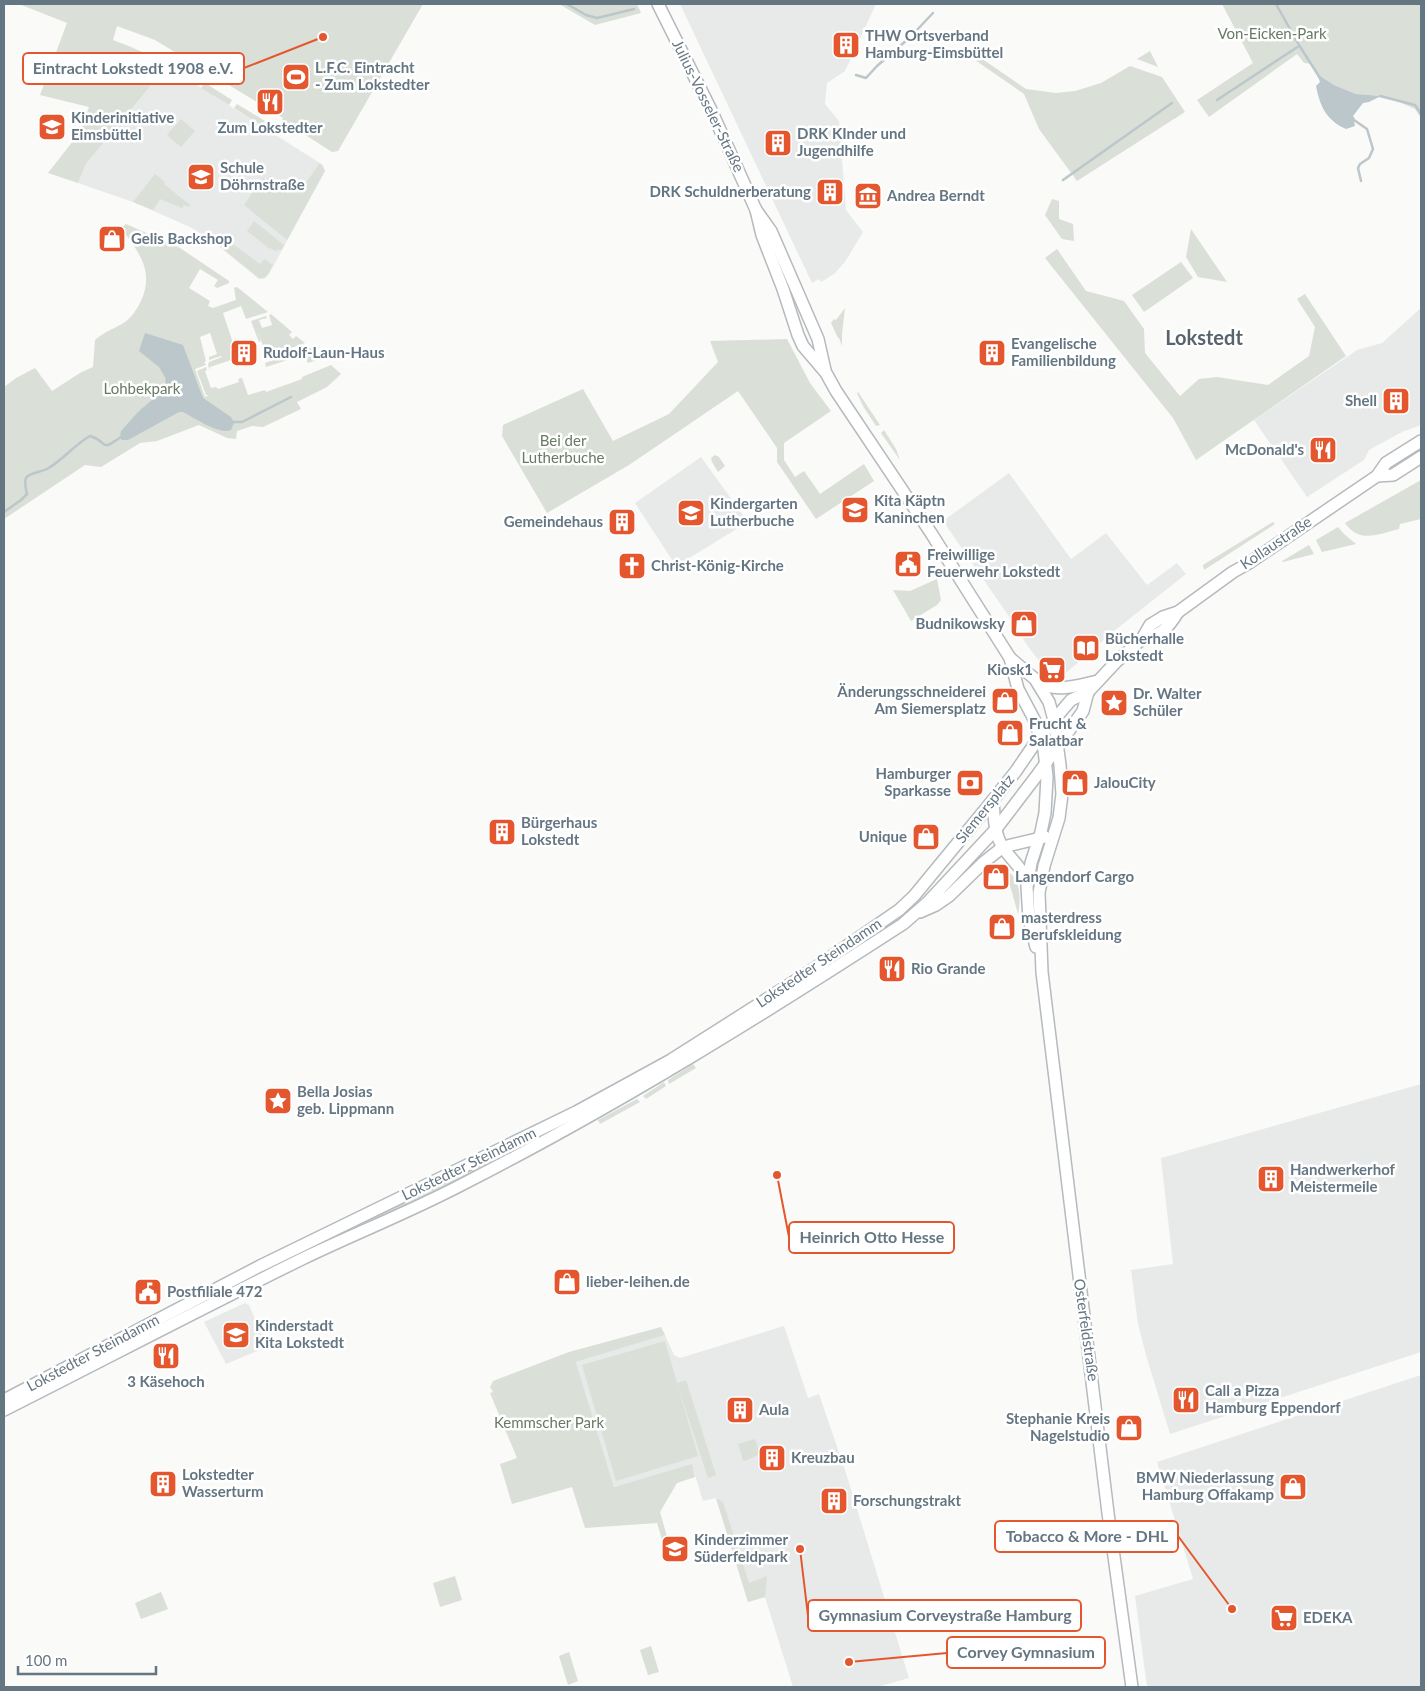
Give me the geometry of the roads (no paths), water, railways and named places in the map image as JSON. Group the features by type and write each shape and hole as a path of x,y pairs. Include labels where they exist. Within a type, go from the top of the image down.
{"main road":[{"name":"Julius-Vosseler-Straße","path":"658,4 712,112 756,210 762,235 803,346 826,373"},
{"name":"Julius-Vosseler-Straße","path":"756,210 771,231 818,339 826,373"},
{"path":"826,373 836,392 931,533 1010,658 1040,685 1049,688 1065,688 1098,681"},
{"name":"Kollaustraße","path":"1054,720 1071,700 1088,692 1142,639 1150,625 1162,617 1178,612 1233,572 1377,476 1386,462 1421,441"},
{"name":"Kollaustraße","path":"1377,476 1393,475 1421,458"},
{"path":"1010,658 1018,689 1042,733 1060,739"},
{"name":"Osterfeldstraße","path":"1040,685 1049,702 1060,739 1062,794 1058,826 1040,883 1042,972 1109,1521 1132,1687"},
{"name":"Kollaustraße","path":"1060,739 1083,711 1088,692"},
{"name":"Siemersplatz","path":"914,896 993,800 1042,733 1054,720"},
{"name":"Osterfeldstraße","path":"1042,733 1046,763 1047,800 1042,828 1030,864 1027,887 1029,919 1042,972"},
{"name":"Siemersplatz","path":"914,914 996,829 1046,763 1060,739"},
{"path":"993,800 996,829 1003,847 1019,866 1027,887"},
{"path":"914,914 936,905 949,896 984,862 1003,847 1039,839 1050,834 1058,826"},
{"name":"Lokstedter Steindamm","path":"4,1400 260,1266 576,1112 662,1064 806,974 899,910 914,896"},
{"name":"Lokstedter Steindamm","path":"4,1410 252,1284 463,1184 505,1162 692,1056 874,942 914,914"}],"waterway":[{"path":"567,4 586,15 597,18 634,9"},
{"path":"1276,4 1320,78"},
{"path":"915,32 933,13"},
{"path":"856,75 866,78 908,39"},
{"path":"1217,100 1299,46"},
{"path":"1380,96 1415,105 1421,114"},
{"path":"1063,180 1172,103"},
{"path":"1353,118 1367,129 1373,149 1369,158 1360,164 1358,168 1361,181"},
{"path":"231,422 242,422 291,397"},
{"path":"4,512 27,494 25,486 27,476 47,469 90,436 96,438 104,445 121,437"}],"place":[{"name":"Eintracht Lokstedt 1908 e.V.","path":"323,37"},
{"name":"THW Ortsverband Hamburg-Eimsbüttel","path":"846,45"},
{"name":"L.F.C. Eintracht - Zum Lokstedter","path":"296,77"},
{"name":"Zum Lokstedter","path":"270,102"},
{"name":"Kinderinitiative Eimsbüttel","path":"52,127"},
{"name":"DRK KInder und Jugendhilfe","path":"778,143"},
{"name":"Schule Döhrnstraße","path":"201,177"},
{"name":"DRK Schuldnerberatung","path":"830,192"},
{"name":"Andrea Berndt","path":"868,196"},
{"name":"Gelis Backshop","path":"112,239"},
{"name":"Rudolf-Laun-Haus","path":"244,353"},
{"name":"Evangelische Familienbildung","path":"992,353"},
{"name":"Shell","path":"1396,401"},
{"name":"McDonald's","path":"1323,450"},
{"name":"Kita Käptn Kaninchen","path":"855,510"},
{"name":"Kindergarten Lutherbuche","path":"691,513"},
{"name":"Gemeindehaus","path":"622,522"},
{"name":"Freiwillige Feuerwehr Lokstedt","path":"908,564"},
{"name":"Christ-König-Kirche","path":"632,566"},
{"name":"Budnikowsky","path":"1024,624"},
{"name":"Bücherhalle Lokstedt","path":"1086,648"},
{"name":"Kiosk1","path":"1052,670"},
{"name":"Änderungsschneiderei Am Siemersplatz","path":"1005,701"},
{"name":"Dr. Walter Schüler","path":"1114,703"},
{"name":"Frucht & Salatbar","path":"1010,733"},
{"name":"Hamburger Sparkasse","path":"970,783"},
{"name":"JalouCity","path":"1075,783"},
{"name":"Bürgerhaus Lokstedt","path":"502,832"},
{"name":"Unique","path":"926,837"},
{"name":"Langendorf Cargo","path":"996,877"},
{"name":"masterdress Berufskleidung","path":"1002,927"},
{"name":"Rio Grande","path":"892,969"},
{"name":"Bella Josias geb. Lippmann","path":"278,1101"},
{"name":"Heinrich Otto Hesse","path":"777,1175"},
{"name":"Handwerkerhof Meistermeile","path":"1271,1179"},
{"name":"lieber-leihen.de","path":"567,1282"},
{"name":"Postfiliale 472","path":"148,1292"},
{"name":"Kinderstadt Kita Lokstedt","path":"236,1335"},
{"name":"3 Käsehoch","path":"166,1356"},
{"name":"Call a Pizza Hamburg Eppendorf","path":"1186,1400"},
{"name":"Aula","path":"740,1410"},
{"name":"Stephanie Kreis Nagelstudio","path":"1129,1428"},
{"name":"Kreuzbau","path":"772,1458"},
{"name":"Lokstedter Wasserturm","path":"163,1484"},
{"name":"BMW Niederlassung Hamburg Offakamp","path":"1293,1487"},
{"name":"Forschungstrakt","path":"834,1501"},
{"name":"Kinderzimmer Süderfeldpark","path":"675,1549"},
{"name":"Gymnasium Corveystraße Hamburg","path":"800,1549"},
{"name":"Tobacco & More - DHL","path":"1232,1609"},
{"name":"EDEKA","path":"1284,1618"},
{"name":"Corvey Gymnasium","path":"849,1662"}],"district":[{"name":"Lokstedt","path":"1204,338"}],"park label":[{"name":"Von-Eicken-Park","path":"1272,34"},
{"name":"Lohbekpark","path":"142,389"},
{"name":"Bei der Lutherbuche","path":"563,450"},
{"name":"Kemmscher Park","path":"549,1423"}]}
